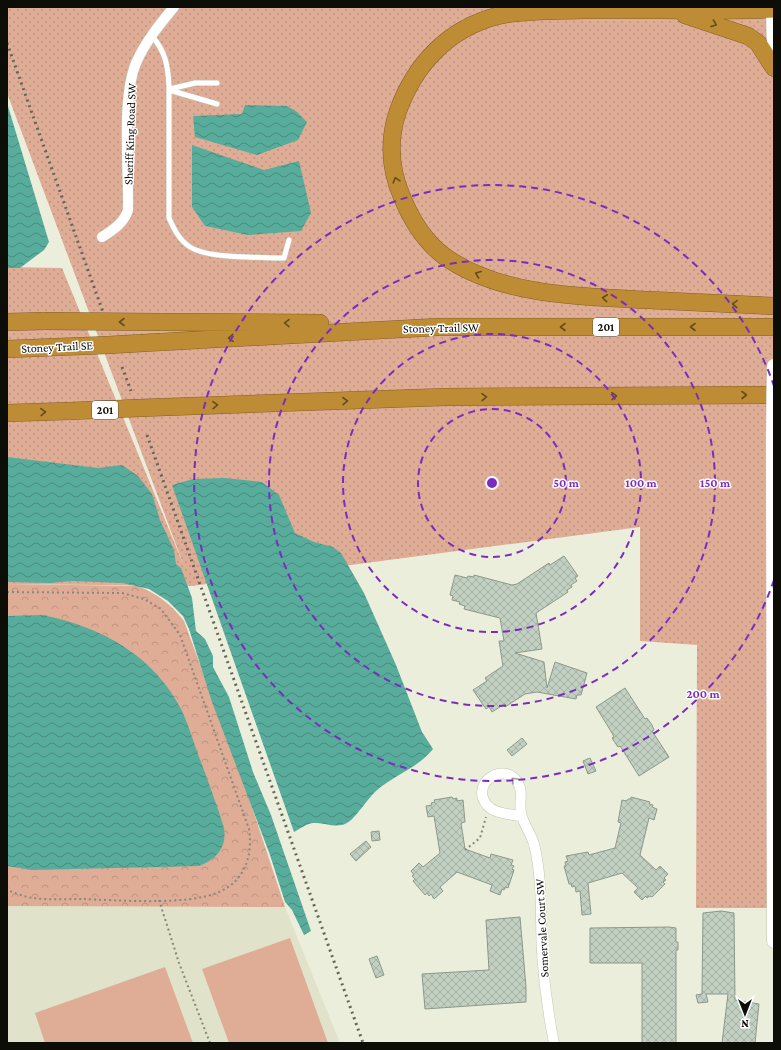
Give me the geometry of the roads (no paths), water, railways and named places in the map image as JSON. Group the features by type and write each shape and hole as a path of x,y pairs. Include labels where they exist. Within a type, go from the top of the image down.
{"highway":[{"path":"649,9 672,12 696,18 748,36 758,43 774,68"},
{"path":"774,9 649,9 545,12 498,16 468,28 443,43 431,53 412,81 404,96 393,126 392,165 408,213 423,235 443,255 467,270 498,282 537,292 615,298 774,306"},
{"path":"7,322 271,322 438,328"},
{"name":"Stoney Trail SW","path":"108,345 438,328 774,327"},
{"name":"Stoney Trail SE","path":"7,349 108,345"},
{"name":"201","path":"10,413 445,397 774,395"}],"main road":[{"path":"774,9 774,50"},
{"path":"774,366 774,941"}],"street":[{"name":"Sheriff King Road SW","path":"102,237 122,222 126,217 128,210 130,86 136,64 152,36 174,7"},
{"name":"Somervale Court SW","path":"521,816 493,811 487,806 482,792 483,786 490,777 505,773 511,776 519,784 521,789 521,816 532,838 538,869 543,966 554,1043"}],"lane":[{"path":"152,36 161,47 167,64 169,90 168,218 178,236 190,248 210,254 284,258 289,240"},
{"path":"169,90 196,83 218,83"},
{"path":"169,90 218,104"}],"water":[{"path":"7,103 49,242 44,250 20,268 7,268"},
{"path":"245,105 287,106 297,112 307,122 298,140 257,155 195,137 193,116 242,114"},
{"path":"192,145 264,170 299,161 311,213 301,231 248,235 205,226 192,207"},
{"path":"7,457 98,468 122,465 138,476 152,494 160,520 174,550 176,564 181,568 192,598 196,631 205,639 213,656 213,667 229,697 253,772 271,815 311,931 304,935 292,910 285,902 270,855 212,702 189,629 183,616 168,601 149,589 122,583 71,581 50,583 7,582"},
{"path":"225,478 262,482 279,495 295,533 314,542 333,547 341,553 364,593 396,665 422,732 433,749 421,761 383,785 369,798 350,821 343,825 311,823 294,832 172,485 193,479"},
{"path":"42,615 85,627 124,646 157,674 171,692 182,711 224,828 225,835 222,847 216,856 211,860 199,866 32,870 7,866 7,616"}],"railway":[{"path":"7,43 104,315"},
{"path":"122,367 131,391"},
{"path":"147,435 363,1043"}]}
